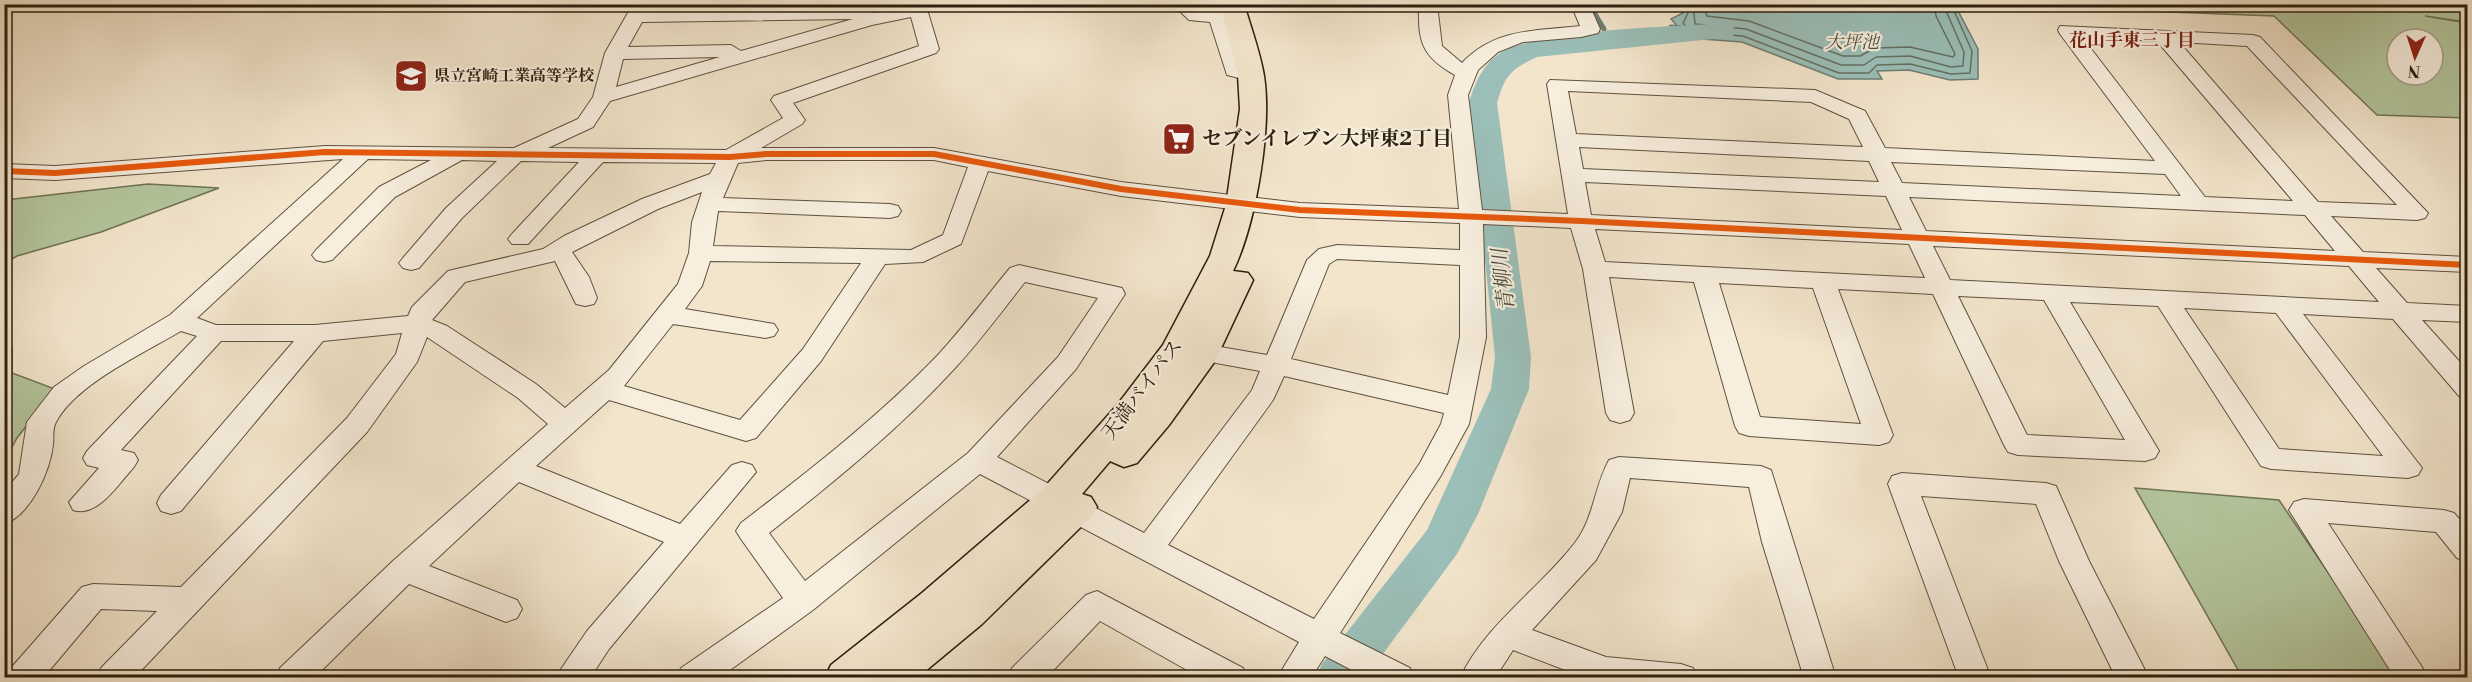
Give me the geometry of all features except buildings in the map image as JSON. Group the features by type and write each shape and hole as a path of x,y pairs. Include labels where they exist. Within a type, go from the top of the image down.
{"highway":[{"name":"天満バイパス","path":"846,678 1065,505 1177,350 1252,206 1275,112 1270,69 1252,4"},
{"name":"天満バイパス","path":"886,678 968,612 1065,505 1157,416 1203,353 1248,256 1252,206 1251,75 1221,8"}],"street":[{"path":"1181,4 1196,16 1221,8"},
{"path":"1428,4 1432,48 1439,59 1464,72"},
{"path":"1293,678 1442,451 1460,407 1473,336 1472,258 1475,218 1458,95 1464,72 1482,54 1503,42 1521,36 1591,29 1580,4"},
{"path":"292,678 405,569 618,376 690,286 701,253 703,222 718,178 730,157 795,120 781,100 929,49 919,10 866,12 639,10 615,53 603,97 586,123 514,156 454,213 411,263"},
{"path":"603,97 761,51 866,12"},
{"path":"1573,175 2417,213 2253,41 2067,30 2197,202"},
{"path":"2163,36 2468,389"},
{"path":"615,53 761,51"},
{"path":"1620,413 1595,269 1581,221 1557,84 1815,96 1858,115 1920,238 2018,445 2145,451 2054,294"},
{"path":"1567,140 2170,168"},
{"path":"4,513 32,477 39,447 40,422 63,394 93,372 178,321 363,152"},
{"path":"4,171 34,174 278,154 363,152 514,156 730,157 766,154 934,154 1096,185 1252,206 2468,264"},
{"path":"324,255 387,192 457,154"},
{"path":"520,239 597,156"},
{"path":"701,253 915,257 953,239 980,163"},
{"path":"4,190 34,174"},
{"path":"113,678 357,425 408,356 417,323 428,303 458,276 560,251 572,241 650,204 718,178"},
{"path":"710,204 890,211"},
{"path":"560,251 577,277 585,298"},
{"path":"1149,549 1264,393 1313,268 1327,254 1337,252 1472,258"},
{"path":"604,389 746,431 812,355 878,256"},
{"path":"1595,269 2468,314"},
{"path":"693,678 802,601 978,460 1066,363 1113,294 1019,273 946,362 837,465 751,531 802,601"},
{"path":"1704,273 1749,426 1880,435 1822,280"},
{"path":"2166,299 2271,459 2408,468 2283,305"},
{"path":"669,315 765,330"},
{"path":"178,321 214,333 315,333 417,323 438,332 527,391 565,423"},
{"path":"83,502 124,460 97,458 214,333"},
{"path":"171,503 315,333"},
{"path":"1203,353 1276,365 1460,407"},
{"path":"978,460 1392,675"},
{"path":"1476,678 1508,635 1585,552 1607,512 1619,467 1761,477 1777,542 1820,678"},
{"path":"515,469 684,538"},
{"path":"571,678 598,640 742,472"},
{"path":"1975,678 1902,484 2046,494 2074,561 2133,678"},
{"path":"2413,678 2304,510 2444,521 2468,550"},
{"path":"405,569 506,609"},
{"path":"23,678 93,596 187,600"},
{"path":"1024,678 1097,604 1231,678"},
{"path":"1508,635 1606,671 1680,678"}],"green space":[{"path":"1987,5 2467,5 2467,22 2425,16 2467,23 2467,118 2377,115 2274,16"},
{"path":"148,184 219,188 101,232 17,256 5,263 5,200"},
{"path":"5,347 12,348 12,373 55,389 17,438 5,460"},
{"path":"2135,488 2279,500 2399,677 2242,677"}],"water":[{"name":"大坪池","path":"1677,5 1955,5 1978,49 1978,79 1950,80 1909,70 1877,71 1882,79 1838,79 1742,42 1688,38 1671,19 1683,13"}],"waterway":[{"path":"1589,4 1604,29"},
{"path":"1671,27 1685,28"},
{"name":"青柳川","path":"1338,678 1442,542 1457,514 1510,389 1513,357 1483,103 1490,80 1506,61 1529,50 1561,44 1723,31"}],"cycle path":[{"path":"4,171 55,173 325,152 730,157 766,154 934,154 1121,189 1300,210 1581,221 2468,265"}],"place":[{"name":"県立宮崎工業高等学校","path":"411,76"},
{"name":"セブンイレブン大坪東2丁目","path":"1179,139"}],"district":[{"name":"花山手東三丁目","path":"2132,40"}]}
